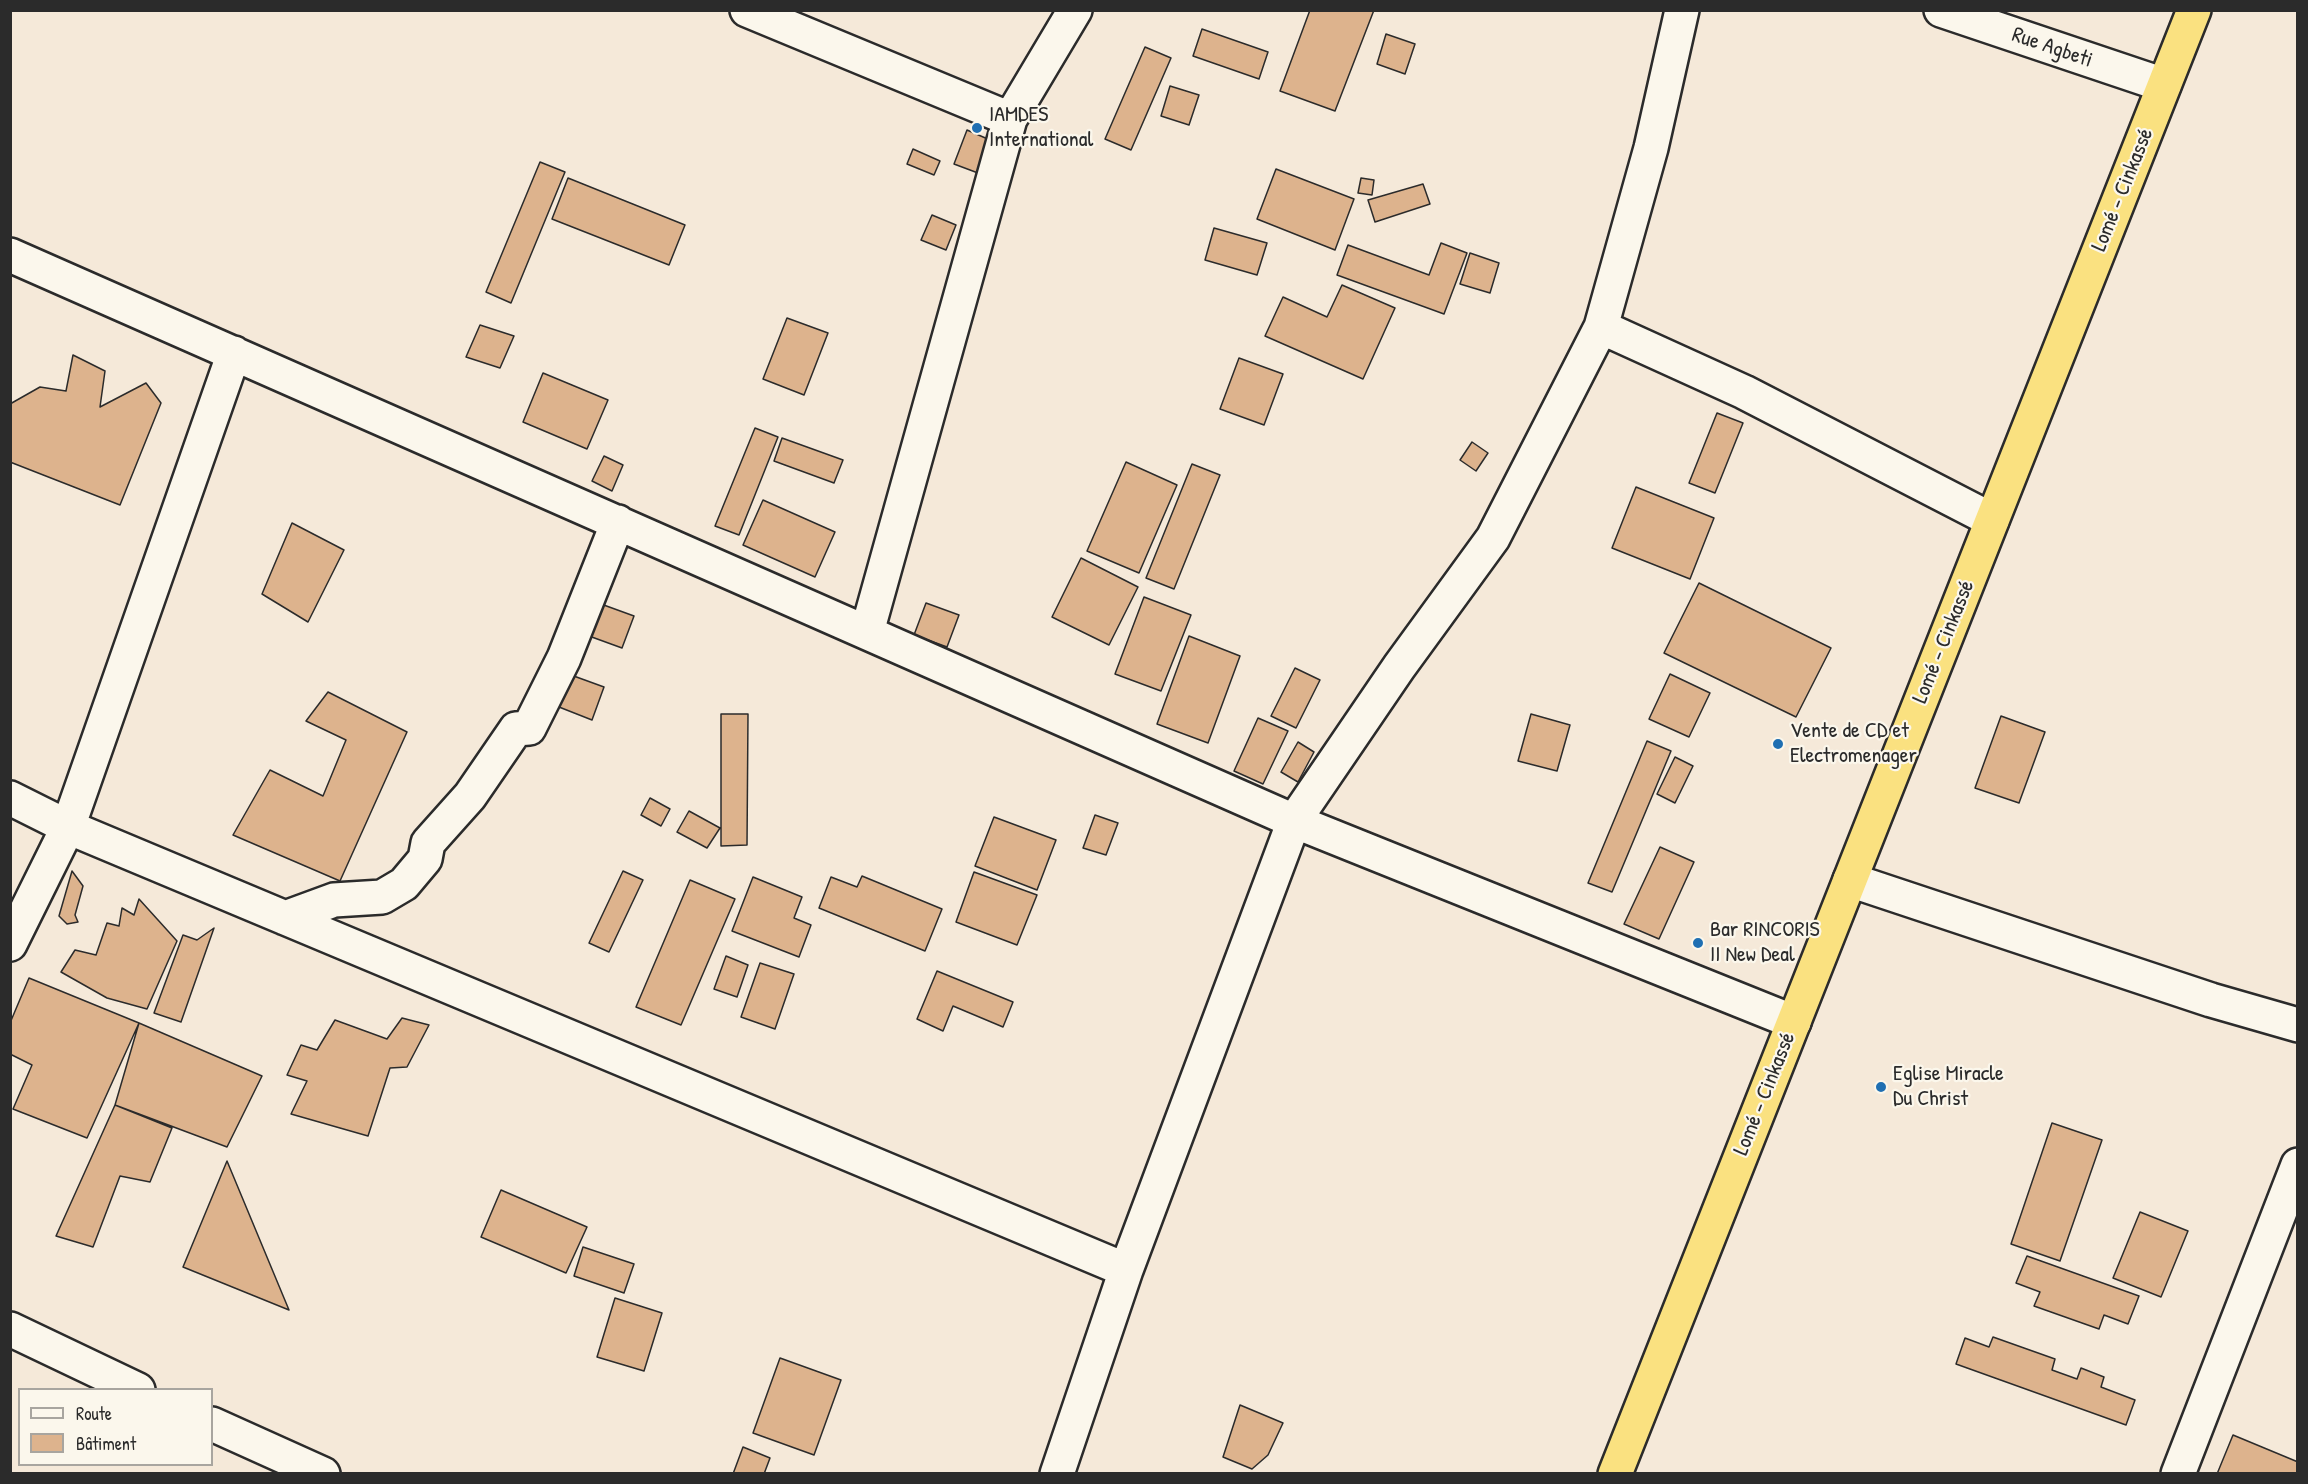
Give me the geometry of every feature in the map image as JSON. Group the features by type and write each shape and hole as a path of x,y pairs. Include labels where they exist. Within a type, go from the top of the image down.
{"highway":[{"name":"Lomé - Cinkassé","path":"1615,1473 2193,10"}],"street":[{"path":"747,10 1010,119"},
{"path":"867,632 1010,119 1075,10"},
{"path":"1057,1473 1126,1270 1294,821 1399,667 1493,538 1601,327 1651,147 1682,10"},
{"name":"Rue Agbeti","path":"1941,10 2164,85"},
{"path":"10,255 1294,821 1794,1022"},
{"path":"1601,327 1744,392 1992,520"},
{"path":"10,944 68,827 234,353"},
{"path":"285,918 334,900 382,897 404,884 425,859 428,843 470,796 516,729 529,728 564,658 618,522"},
{"path":"10,798 68,827 1126,1270"},
{"path":"1850,880 2211,1000 2298,1025"},
{"path":"2178,1473 2263,1247 2298,1165"},
{"path":"10,1329 136,1388"},
{"path":"213,1425 254,1460 323,1473"}],"building":[{"path":"1310,10 1374,10 1335,111 1280,91"},
{"path":"1202,29 1268,52 1259,79 1193,56"},
{"path":"1386,34 1415,44 1405,74 1377,64"},
{"path":"1145,47 1171,58 1131,150 1105,139"},
{"path":"1170,86 1199,95 1189,125 1161,116"},
{"path":"967,130 990,140 978,173 954,164"},
{"path":"913,149 940,161 934,175 907,164"},
{"path":"540,162 565,172 511,303 486,292"},
{"path":"1276,169 1354,199 1335,250 1257,219"},
{"path":"568,178 685,225 669,265 552,219"},
{"path":"1361,178 1374,180 1372,195 1358,193"},
{"path":"1423,184 1430,204 1375,222 1368,200"},
{"path":"932,215 956,225 946,250 921,240"},
{"path":"1214,228 1267,243 1257,275 1205,260"},
{"path":"1441,243 1467,253 1444,314 1337,275 1348,245 1429,275"},
{"path":"1470,253 1499,263 1490,293 1460,284"},
{"path":"1342,285 1395,308 1363,379 1265,336 1283,297 1327,317"},
{"path":"787,318 828,333 804,395 763,379"},
{"path":"480,325 514,336 500,368 466,357"},
{"path":"73,355 105,371 100,407 146,383 161,403 120,505 10,462 10,404 40,387 66,391"},
{"path":"1239,358 1283,374 1264,425 1220,409"},
{"path":"543,373 608,400 587,449 523,422"},
{"path":"1717,413 1743,423 1715,493 1689,483"},
{"path":"755,428 778,437 739,535 715,526"},
{"path":"782,438 843,460 834,483 774,461"},
{"path":"1472,442 1488,453 1476,471 1460,460"},
{"path":"604,456 623,465 612,491 592,481"},
{"path":"1126,462 1177,485 1139,573 1087,551"},
{"path":"1192,464 1220,475 1174,589 1146,578"},
{"path":"1636,487 1714,518 1690,579 1612,548"},
{"path":"763,500 835,532 815,577 743,545"},
{"path":"292,523 344,550 308,622 262,594"},
{"path":"1081,558 1138,587 1109,645 1052,617"},
{"path":"1699,583 1831,648 1796,717 1664,653"},
{"path":"1144,597 1191,615 1161,691 1115,674"},
{"path":"926,603 959,615 947,647 914,635"},
{"path":"601,604 634,616 622,648 589,636"},
{"path":"1189,636 1240,656 1208,743 1157,724"},
{"path":"1295,668 1320,680 1296,728 1271,716"},
{"path":"1670,674 1710,693 1689,737 1649,719"},
{"path":"571,675 604,687 592,720 559,707"},
{"path":"328,692 407,732 340,881 233,835 270,770 323,796 346,740 306,721"},
{"path":"721,714 748,714 747,845 721,846"},
{"path":"1531,714 1570,725 1557,771 1518,761"},
{"path":"2001,716 2045,732 2019,803 1975,788"},
{"path":"1258,718 1288,731 1263,784 1234,771"},
{"path":"1647,741 1671,751 1612,892 1588,883"},
{"path":"1298,742 1314,752 1298,782 1281,772"},
{"path":"1675,757 1693,766 1675,803 1657,794"},
{"path":"650,798 670,809 661,826 641,815"},
{"path":"689,811 720,828 707,848 677,832"},
{"path":"1095,815 1118,823 1106,855 1083,848"},
{"path":"994,817 1056,840 1037,890 975,866"},
{"path":"1660,847 1694,862 1659,939 1624,924"},
{"path":"72,871 83,886 75,915 78,922 67,924 59,916"},
{"path":"623,871 643,880 609,952 589,943"},
{"path":"974,872 1037,895 1017,945 956,922"},
{"path":"862,876 942,909 925,951 819,908 831,877 857,887"},
{"path":"753,877 802,897 794,918 811,925 799,957 732,931"},
{"path":"690,880 735,899 681,1025 636,1007"},
{"path":"139,899 177,941 147,1009 107,998 61,972 75,950 96,955 107,923 119,926 122,908 134,915"},
{"path":"214,928 181,1022 154,1013 183,935 197,940"},
{"path":"726,956 748,965 737,997 714,989"},
{"path":"760,963 794,974 775,1029 741,1017"},
{"path":"937,971 1013,1002 1003,1027 953,1006 943,1031 917,1019"},
{"path":"29,978 139,1023 87,1138 13,1109 32,1065 10,1054 10,1023"},
{"path":"402,1018 429,1025 407,1067 390,1068 368,1136 291,1114 307,1081 287,1075 301,1045 317,1050 335,1020 387,1039"},
{"path":"139,1023 262,1076 227,1147 115,1105"},
{"path":"115,1105 172,1128 150,1182 120,1176 93,1247 56,1236"},
{"path":"2052,1123 2102,1140 2060,1261 2011,1244"},
{"path":"227,1161 289,1310 183,1267"},
{"path":"501,1190 587,1227 566,1273 481,1237"},
{"path":"2140,1212 2188,1231 2161,1297 2113,1278"},
{"path":"583,1247 634,1264 624,1293 574,1276"},
{"path":"2027,1256 2139,1296 2128,1324 2104,1315 2099,1329 2034,1306 2040,1292 2016,1283"},
{"path":"615,1298 662,1313 644,1371 597,1357"},
{"path":"1993,1337 2055,1359 2052,1370 2077,1379 2081,1368 2104,1377 2101,1387 2135,1400 2126,1425 1956,1364 1965,1338 1989,1347"},
{"path":"780,1358 841,1380 814,1455 753,1433"},
{"path":"1240,1405 1283,1423 1268,1455 1252,1469 1223,1457"},
{"path":"2233,1435 2298,1462 2298,1474 2217,1474"},
{"path":"743,1447 770,1458 764,1474 733,1474"}],"place":[{"name":"IAMDES International","path":"977,128"},
{"name":"Vente de CD et Electromenager","path":"1778,744"},
{"name":"Bar RINCORIS II New Deal","path":"1698,943"},
{"name":"Eglise Miracle Du Christ","path":"1881,1087"}]}
